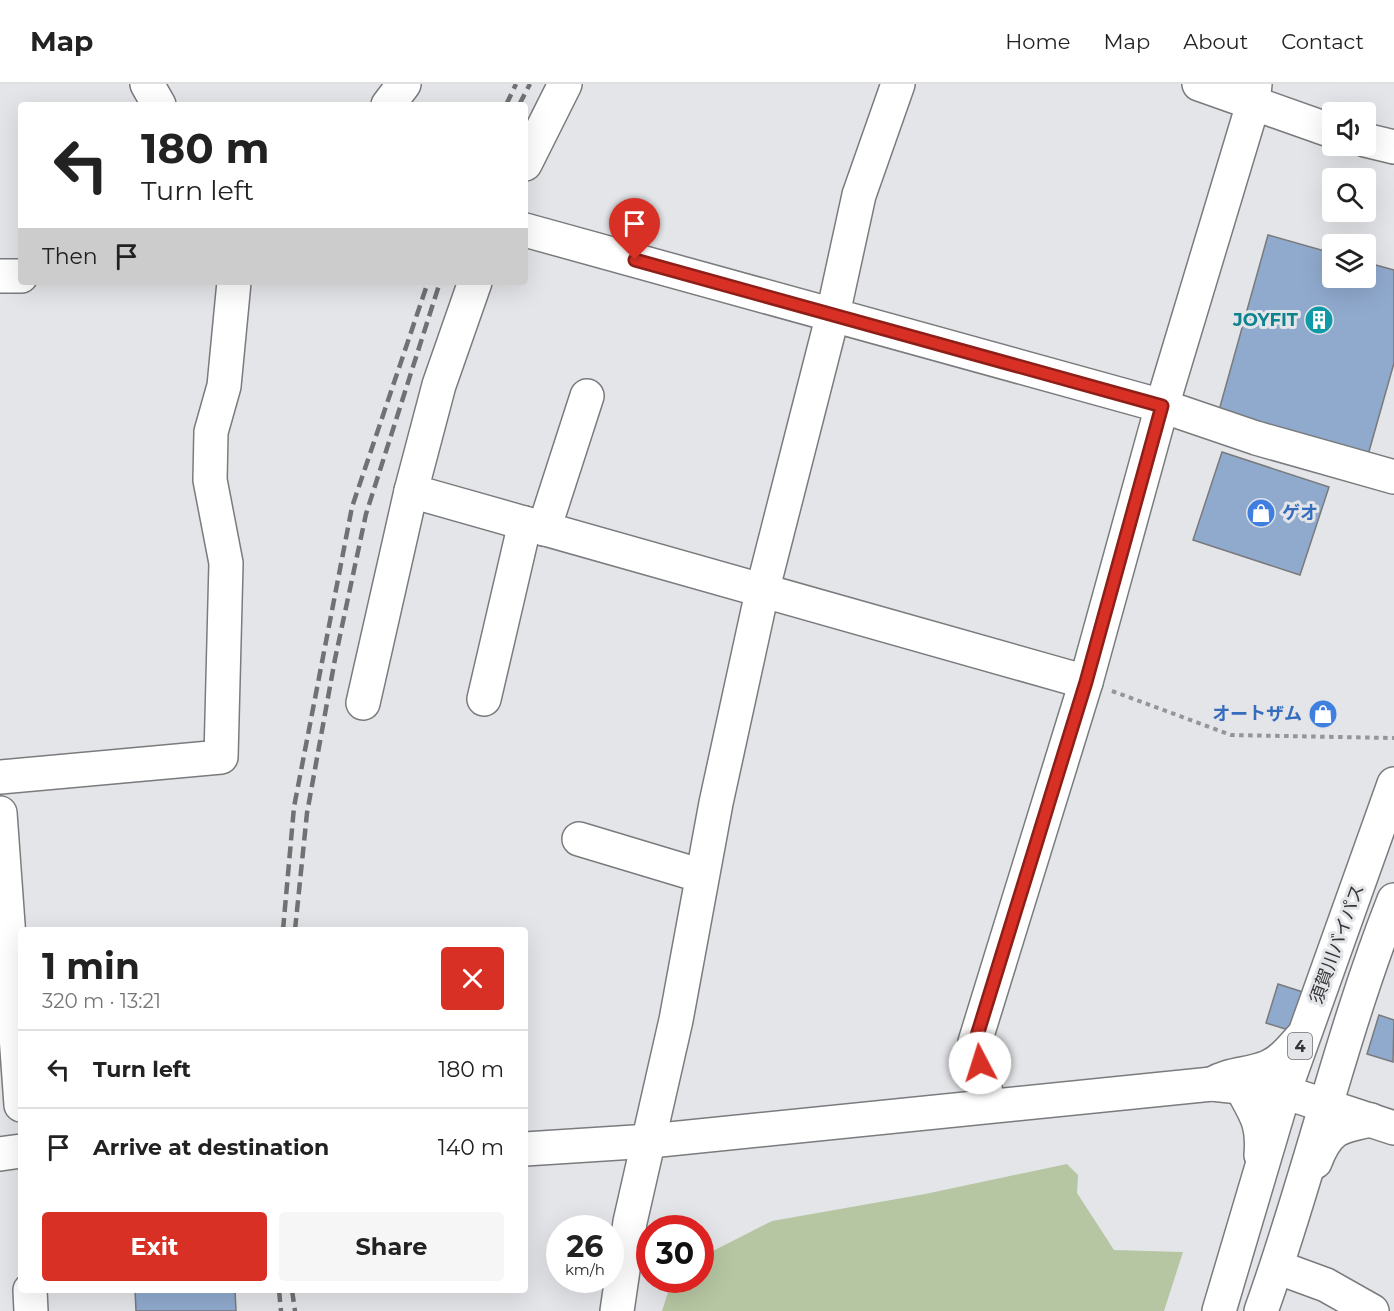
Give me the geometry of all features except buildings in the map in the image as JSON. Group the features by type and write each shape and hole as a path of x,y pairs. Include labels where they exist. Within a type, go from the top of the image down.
{"main road":[{"path":"147,84 157,102"},
{"path":"390,102 404,84"},
{"path":"528,158 565,84"},
{"path":"618,1311 630,1222 650,1141 702,876 762,592 833,314 859,195 898,84"},
{"path":"1199,84 1254,94 1322,126"},
{"path":"989,1106 975,1042 1086,682 1162,406 1254,94"},
{"path":"1376,143 1394,147"},
{"path":"528,231 1162,406 1256,438 1394,477"},
{"path":"0,276 18,276"},
{"path":"0,777 221,757 226,563 210,480 211,432 224,386 234,285"},
{"path":"363,703 411,490 439,385 474,285"},
{"path":"484,699 534,526 587,396"},
{"path":"411,490 762,592 1086,682"},
{"name":"須賀川バイパス","path":"1261,1311 1292,1217 1305,1098 1304,1035 1394,784"},
{"path":"0,813 18,1063"},
{"path":"579,839 702,876"},
{"name":"須賀川バイパス","path":"1219,1311 1260,1174 1305,1098 1335,1072 1371,958 1394,900"},
{"path":"1232,1268 1269,1215 1295,1124 1303,1109 1346,985 1371,958"},
{"path":"1260,1174 1262,1130 1257,1114 1226,1086 1225,1076 1270,1066 1281,1059 1304,1035"},
{"path":"1335,1072 1337,1097 1374,1121"},
{"path":"528,1149 650,1141 989,1106 1226,1086 1305,1098 1374,1121"},
{"path":"1292,1217 1323,1142 1333,1132 1347,1125 1374,1121"},
{"path":"0,1154 18,1152"},
{"path":"1277,1267 1326,1285 1372,1311"},
{"path":"30,1293 31,1311"}],"path":[{"path":"1086,682 1231,735 1394,738"}],"green space":[{"path":"1067,1164 1078,1175 1077,1193 1114,1250 1183,1252 1164,1311 662,1311 668,1293 714,1293 714,1250 772,1221 925,1194"}],"railway":[{"path":"507,102 516,84"},
{"path":"521,102 530,84"},
{"path":"283,927 294,807 352,507 427,285"},
{"path":"295,927 307,813 335,659 366,514 439,285"},
{"path":"279,1293 281,1311"},
{"path":"292,1293 295,1311"}],"place":[{"name":"JOYFIT","path":"1319,320"},
{"name":"ゲオ","path":"1261,513"},
{"name":"オートザム","path":"1323,714"}],"route":[{"path":"635,260 1162,406 1086,682 975,1042 980,1063"}]}
